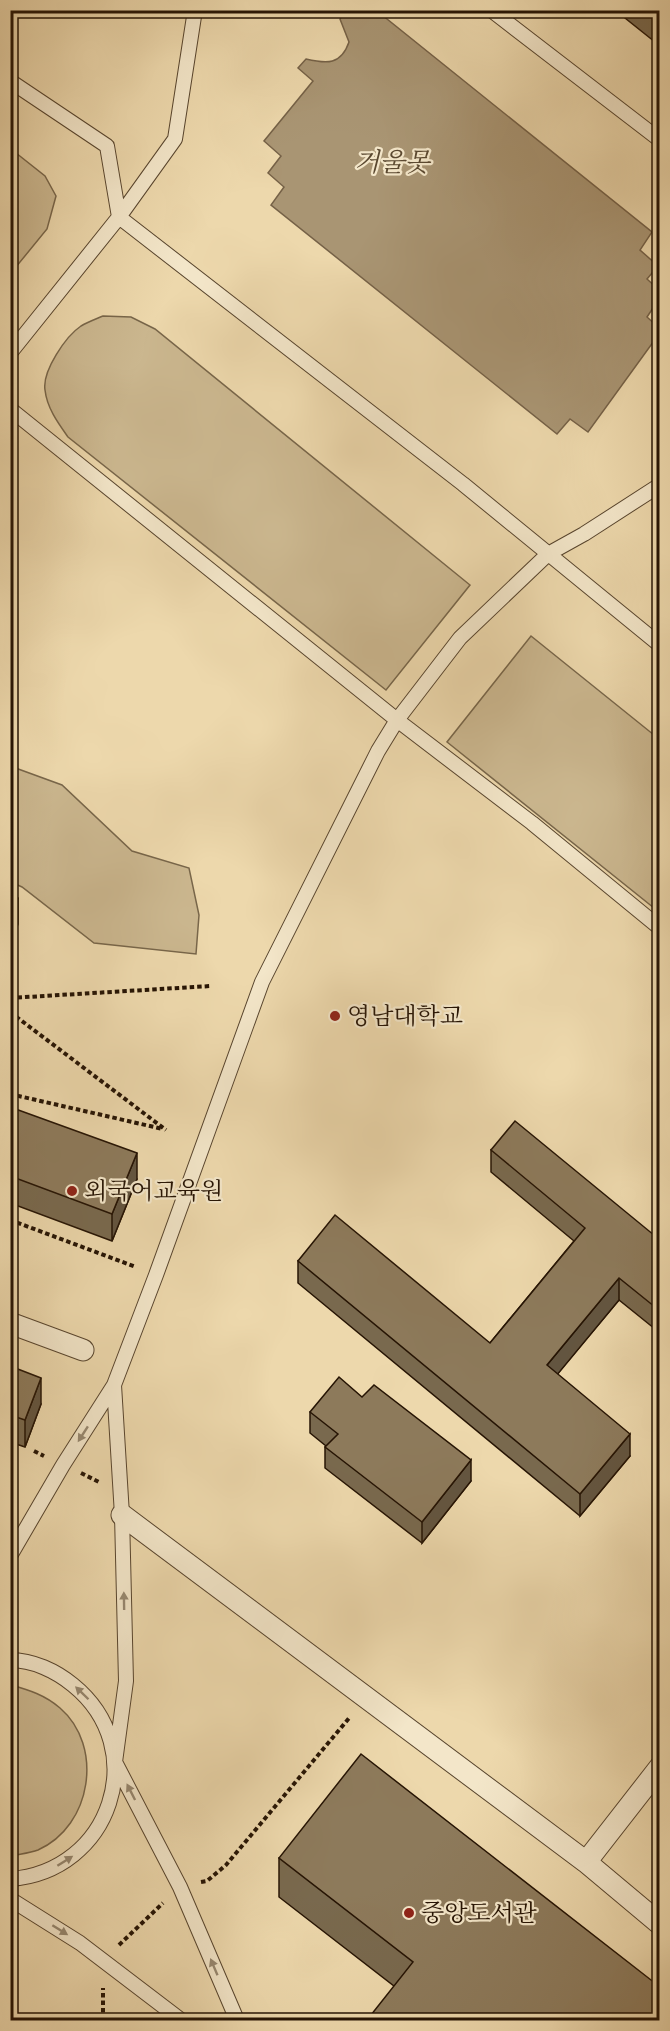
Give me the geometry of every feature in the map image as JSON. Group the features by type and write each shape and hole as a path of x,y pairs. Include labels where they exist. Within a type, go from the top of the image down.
{"street":[{"path":"10,1323 83,1350"},
{"path":"122,1515 586,1862 660,1924"},
{"path":"586,1862 660,1767"}],"lane":[{"path":"10,353 119,217 175,139 195,10"},
{"path":"491,10 660,140"},
{"path":"10,81 107,146 119,217 463,484 660,645"},
{"path":"10,409 397,720 532,823 660,928"},
{"path":"10,1556 63,1465 114,1385 262,982 378,751 397,720 460,638 548,554 584,534 660,485"},
{"path":"10,1879 25,1878 51,1870 74,1856 93,1837 106,1814 114,1789 115,1762 126,1681 122,1515 114,1385"},
{"path":"10,1660 41,1666 64,1677 84,1694 100,1713 110,1737 115,1762 179,1887 237,2020"},
{"path":"10,1899 80,1943 181,2020"}],"path":[{"path":"10,998 211,986"},
{"path":"10,1012 166,1130 10,1094"},
{"path":"10,1220 156,1275"},
{"path":"34,1451 120,1492"},
{"path":"104,1960 179,1887 207,1881 226,1865 366,1697"}],"shaded area":[{"path":"11,149 45,176 56,196 47,229 11,273"},
{"path":"103,316 131,317 155,329 470,585 386,690 68,437 48,403 45,390 47,373 62,346 75,331"},
{"path":"531,636 659,739 659,912 447,742"},
{"path":"10,766 62,785 132,851 189,868 199,915 196,954 94,943 22,887 11,882"},
{"path":"11,1685 43,1696 60,1708 74,1724 83,1743 87,1763 86,1784 80,1805 70,1823 56,1839 38,1850 11,1856"}],"water":[{"name":"거울못","path":"345,11 377,11 652,232 640,250 658,266 647,279 659,290 659,299 647,317 659,328 659,334 588,432 570,419 557,434 271,205 284,187 268,173 281,156 264,141 313,81 298,68 306,59 320,62 332,61 346,50 349,42 340,19"}],"building":[{"path":"10,895 18,898 10,919"},
{"path":"10,1107 137,1153 112,1214 10,1176"},
{"path":"515,1121 660,1240 660,1311 619,1278 547,1365 630,1434 580,1494 298,1261 335,1215 490,1343 585,1228 491,1150"},
{"path":"10,1366 41,1378 25,1420 10,1415"},
{"path":"339,1377 362,1397 374,1385 471,1460 422,1522 325,1447 338,1434 310,1412"},
{"name":"중앙도서관","path":"361,1754 660,1987 660,2020 367,2020 413,1962 279,1858"}],"place":[{"name":"영남대학교","path":"335,1016"},
{"name":"외국어교육원","path":"72,1191"},
{"name":"중앙도서관","path":"409,1913"}]}
